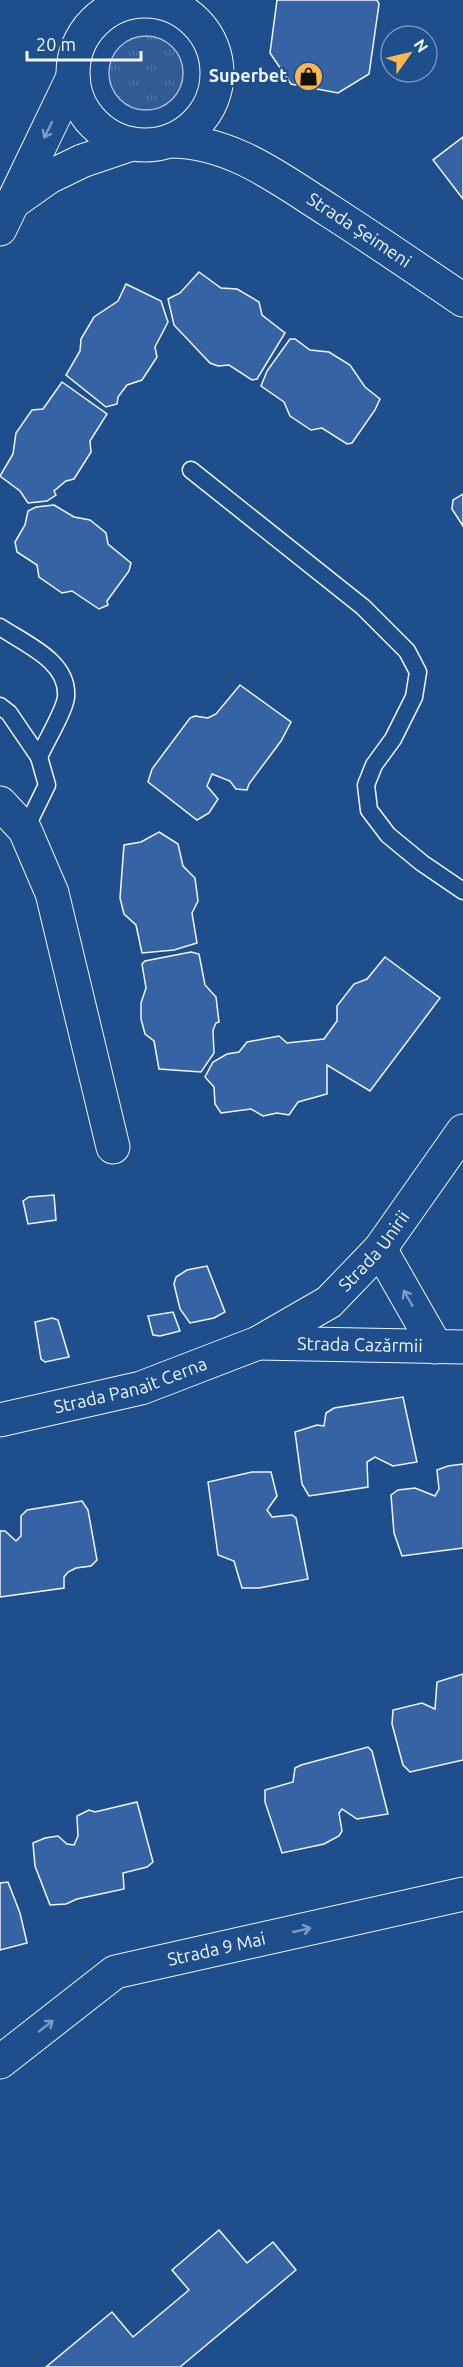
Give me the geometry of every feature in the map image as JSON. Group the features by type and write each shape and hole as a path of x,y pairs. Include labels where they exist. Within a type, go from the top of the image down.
{"street":[{"path":"7,215 73,77 76,54 85,32 106,8 140,1 182,5 209,39 216,59 217,80 212,100 202,118 188,132 170,141 151,145 132,144 110,135 91,121 79,100 73,77"},
{"name":"Strada Șeimeni","path":"217,80 221,114 230,134 254,162"},
{"name":"Strada Șeimeni","path":"170,141 189,141 207,145 254,162 375,239 463,300"},
{"path":"7,215 49,177 82,161 132,144"},
{"path":"0,803 25,830 52,893 113,1147"},
{"name":"Strada Unirii","path":"258,1343 329,1302 380,1249 463,1131"},
{"path":"380,1249 449,1347"},
{"name":"Strada Cazărmii","path":"258,1343 449,1347"},
{"name":"Strada Panait Cerna","path":"0,1420 141,1388 258,1343"},
{"name":"Strada 9 Mai","path":"0,2062 115,1972 463,1894"}],"lane":[{"path":"192,470 363,607 407,651 418,672 414,697 393,739 374,765 366,786 369,810 388,835 422,863 463,891"},
{"path":"0,627 57,665 64,679 66,699 39,756"},
{"path":"0,706 9,713 39,756 47,785 25,830"}],"green space":[{"path":"139,36 153,36 167,42 177,52 183,66 183,80 177,94 167,104 153,110 139,110 125,104 115,94 109,80 109,66 115,52 125,42"}],"building":[{"path":"277,0 377,0 379,4 369,74 338,93 291,84 270,53"},
{"path":"463,137 463,199 433,160"},
{"path":"199,272 221,288 237,289 259,302 262,315 285,333 257,379 252,380 229,365 218,366 210,363 174,325 168,299 180,293"},
{"path":"126,284 161,301 168,322 155,347 157,357 142,380 127,385 118,397 117,404 106,407 66,375 80,351 81,339 94,317 118,301"},
{"path":"290,339 295,339 310,350 329,352 350,365 365,387 380,399 352,443 347,444 322,428 311,430 290,416 284,402 261,386 267,371"},
{"path":"62,382 107,414 90,441 91,452 74,479 66,481 54,491 56,495 47,501 28,503 20,491 0,476 13,454 16,433 32,410 43,409"},
{"path":"463,494 463,526 452,509 453,500"},
{"path":"54,505 74,517 90,520 106,533 108,544 131,563 129,571 107,601 108,605 99,609 72,591 62,593 39,577 37,565 17,552 15,542 25,525 28,511 36,507"},
{"path":"240,685 291,722 281,741 247,790 236,789 230,781 212,774 207,786 218,799 209,813 197,820 148,782 152,769 190,718 195,716 208,718 216,714"},
{"path":"159,832 178,844 183,866 195,878 198,901 192,913 197,943 174,950 142,953 136,925 124,914 120,898 124,845 141,842"},
{"path":"191,952 199,954 205,985 216,997 219,1022 213,1030 214,1053 201,1072 159,1069 154,1041 145,1034 141,1019 141,1003 146,988 142,964 145,961"},
{"path":"385,957 440,998 370,1091 327,1065 327,1094 298,1102 289,1115 277,1113 263,1116 251,1109 221,1113 215,1104 214,1087 205,1077 213,1062 227,1054 239,1052 247,1042 279,1036 287,1043 324,1039 337,1021 337,1006 354,984 367,979"},
{"path":"54,1195 56,1220 28,1224 23,1201 29,1197"},
{"path":"207,1266 225,1312 214,1318 190,1323 180,1309 174,1284 176,1277 187,1270"},
{"path":"173,1312 180,1331 160,1336 153,1335 148,1316"},
{"path":"52,1318 58,1320 69,1357 45,1362 41,1359 35,1322"},
{"path":"403,1397 417,1462 393,1466 375,1457 367,1462 368,1487 309,1496 302,1484 295,1432 317,1425 324,1426 326,1413 334,1408"},
{"path":"463,1464 463,1548 402,1556 394,1533 391,1495 398,1490 415,1488 435,1496 439,1489 437,1470"},
{"path":"252,1472 271,1472 277,1496 267,1510 272,1517 292,1515 296,1518 308,1579 259,1588 242,1588 234,1561 218,1555 208,1482"},
{"path":"82,1501 88,1510 97,1560 91,1566 76,1568 68,1572 64,1577 64,1588 0,1597 0,1531 5,1531 16,1541 21,1536 21,1516 27,1510"},
{"path":"463,1674 463,1760 410,1772 403,1765 392,1724 393,1710 422,1703 435,1709 437,1682"},
{"path":"368,1747 372,1751 388,1814 357,1819 342,1809 339,1813 342,1831 339,1836 324,1844 282,1853 265,1802 265,1790 293,1782 295,1768 301,1765"},
{"path":"137,1802 153,1862 147,1867 123,1873 124,1889 77,1899 66,1904 50,1905 35,1866 33,1843 58,1836 67,1844 74,1845 78,1836 77,1816 89,1810 95,1812"},
{"path":"8,1882 20,1913 27,1943 0,1950 0,1883"},
{"path":"219,2230 247,2263 273,2242 296,2270 180,2367 46,2367 112,2312 133,2337 189,2290 172,2270"}],"place":[{"name":"Superbet","path":"308,76"}]}
